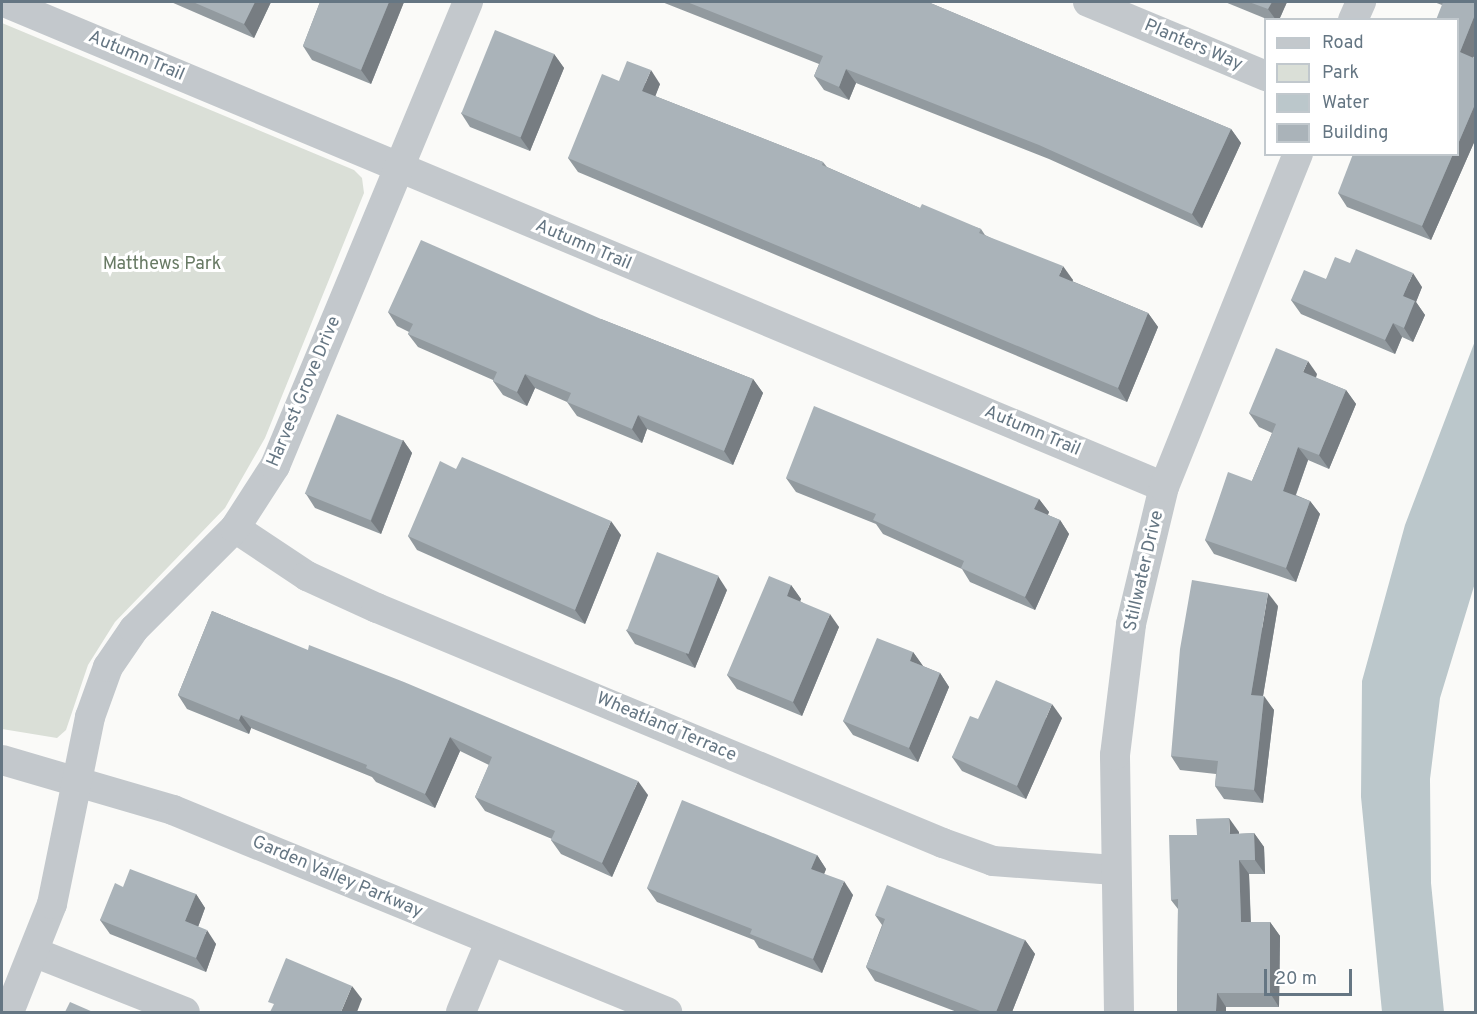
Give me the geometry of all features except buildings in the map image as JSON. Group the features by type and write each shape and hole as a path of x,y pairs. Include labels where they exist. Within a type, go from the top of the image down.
{"street":[{"name":"Autumn Trail","path":"4,2 398,169 1164,487"},
{"name":"Harvest Grove Drive","path":"9,1012 36,953 54,895 90,717 108,667 134,628 235,528 275,466 468,2"},
{"name":"Planters Way","path":"1088,2 1264,75"},
{"path":"1354,18 1361,2"},
{"name":"Stillwater Drive","path":"1119,1012 1115,755 1131,624 1164,487 1297,156"},
{"name":"Wheatland Terrace","path":"235,528 307,576 377,608 943,843 993,861 1115,870"},
{"name":"Garden Valley Parkway","path":"2,760 76,779 172,810 490,942 667,1012"},
{"path":"461,1012 490,942"},
{"path":"36,953 185,1012"}],"green space":[{"name":"Matthews Park","path":"2,23 354,170 362,178 364,193 265,438 225,508 115,622 88,665 66,730 57,738 2,729"}],"water":[{"path":"1475,341 1475,583 1440,698 1430,779 1431,883 1444,1012 1382,1012 1361,797 1362,681 1405,525"}]}
